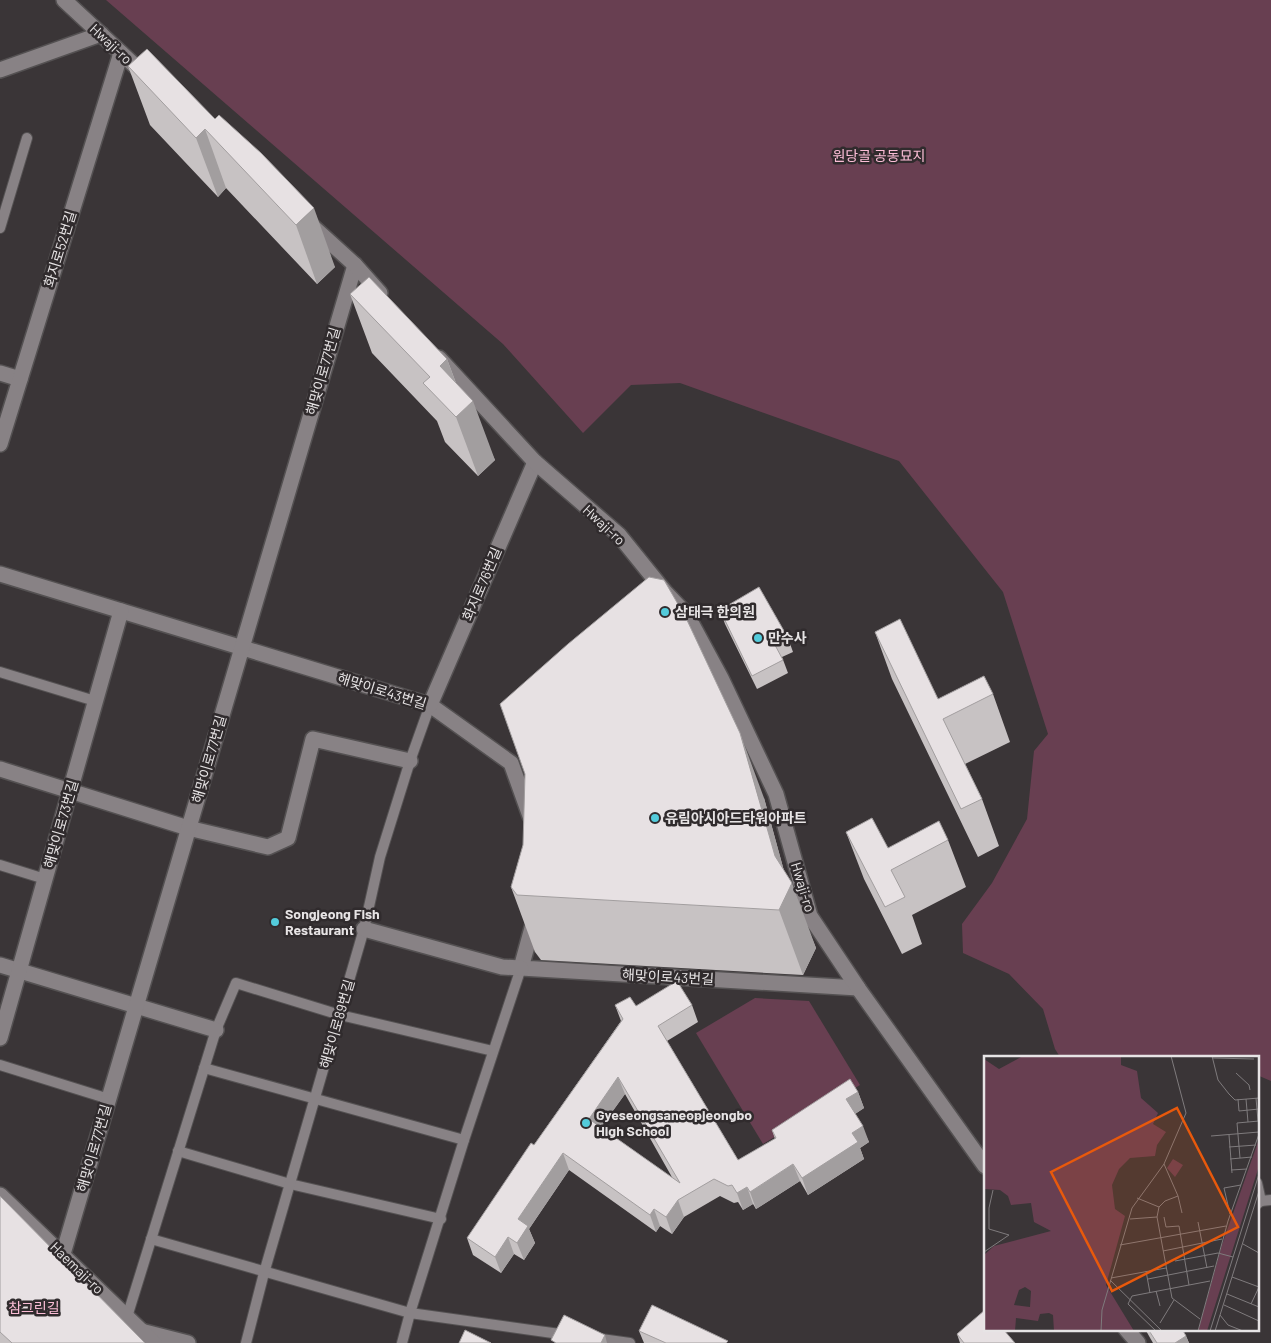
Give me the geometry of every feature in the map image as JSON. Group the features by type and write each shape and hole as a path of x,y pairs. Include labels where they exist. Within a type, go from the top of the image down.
{"street":[{"name":"Hwaji-ro","path":"64,0 157,86"},
{"path":"0,70 101,34"},
{"name":"화지로52번길","path":"0,444 121,53"},
{"path":"303,218 355,265 388,301"},
{"name":"해맞이로77번길","path":"63,1254 355,265"},
{"name":"Hwaji-ro","path":"428,345 534,462 619,535 665,592 687,615 721,678 776,794 810,916 858,988 984,1165"},
{"path":"0,372 20,379"},
{"name":"화지로76번길","path":"430,705 534,462"},
{"name":"해맞이로43번길","path":"0,574 430,705 515,760 536,832"},
{"name":"해맞이로73번길","path":"0,1038 121,611"},
{"path":"672,626 687,615"},
{"path":"0,769 188,828 268,847 288,838 313,739 410,762"},
{"path":"521,968 537,910 537,900"},
{"name":"해맞이로43번길","path":"364,929 502,967 858,988"},
{"path":"0,965 216,1030"},
{"name":"Haemaji-ro","path":"0,1194 154,1343"},
{"path":"1127,1330 1138,1343"},
{"path":"141,1331 188,1343"}],"lane":[{"path":"0,228 27,138"},
{"path":"0,672 96,701"},
{"name":"해맞이로89번길","path":"246,1343 264,1272 316,1099 364,929 380,857 430,705"},
{"path":"0,866 45,879"},
{"path":"402,1343 464,1140 521,968"},
{"path":"127,1317 216,1030 236,983 340,1015 493,1051"},
{"path":"0,1065 109,1099"},
{"path":"204,1068 464,1140"},
{"path":"178,1151 290,1184 440,1219"},
{"path":"1258,1186 1263,1202"},
{"path":"152,1239 410,1313 630,1343"}],"green space":[{"name":"원당골 공동묘지","path":"106,0 1271,0 1271,1081 1258,1075 1258,1056 1059,1056 1055,1049 1043,1009 1009,974 963,953 962,924 992,883 1027,819 1034,751 1048,734 1003,592 899,461 680,383 631,385 583,433 503,344"},
{"path":"755,998 809,1001 860,1085 763,1144 696,1033"}],"building":[{"path":"147,49 215,119 219,115 261,153 314,208 296,225 205,129 196,138 128,66"},
{"path":"369,277 447,359 440,366 473,401 456,417 423,383 430,377 350,294"},
{"name":"유림아시아드타워아파트","path":"649,577 664,580 686,618 740,733 775,856 792,883 779,910 517,895 511,887 523,845 525,774 500,704 568,644"},
{"name":"만수사","path":"759,587 788,638 775,645 783,660 752,676 720,610"},
{"path":"900,619 938,699 984,676 993,694 943,719 982,799 961,809 875,632"},
{"path":"872,818 888,848 939,821 948,840 891,870 905,897 885,907 846,832"},
{"path":"677,981 692,1005 658,1026 738,1160 776,1138 772,1130 850,1079 858,1092 846,1099 863,1126 852,1133 858,1142 802,1178 793,1164 750,1192 747,1187 737,1193 732,1185 728,1186 714,1179 678,1200 666,1217 654,1209 650,1215 563,1153 518,1219 528,1226 517,1243 508,1237 495,1257 467,1238 531,1143 534,1145 623,1019 615,1005 630,997 636,1006","holes":["618,1077 680,1183 589,1119"]},
{"name":"참그린길","path":"0,1196 145,1343 12,1343 0,1332"},
{"path":"652,1305 728,1341 726,1343 666,1343 639,1331"},
{"path":"984,1311 984,1330 1004,1330 1015,1343 964,1343 957,1334"},
{"path":"564,1315 605,1335 601,1343 556,1343 551,1340"},
{"path":"465,1330 491,1343 459,1343"},
{"path":"1149,1330 1183,1330 1186,1336 1175,1343 1157,1343"}],"place":[{"name":"삼태극 한의원","path":"665,612"},
{"name":"만수사","path":"758,638"},
{"name":"유림아시아드타워아파트","path":"655,818"},
{"name":"Songjeong Fish Restaurant","path":"275,922"},
{"name":"Gyeseongsaneopjeongbo High School","path":"586,1123"}]}
